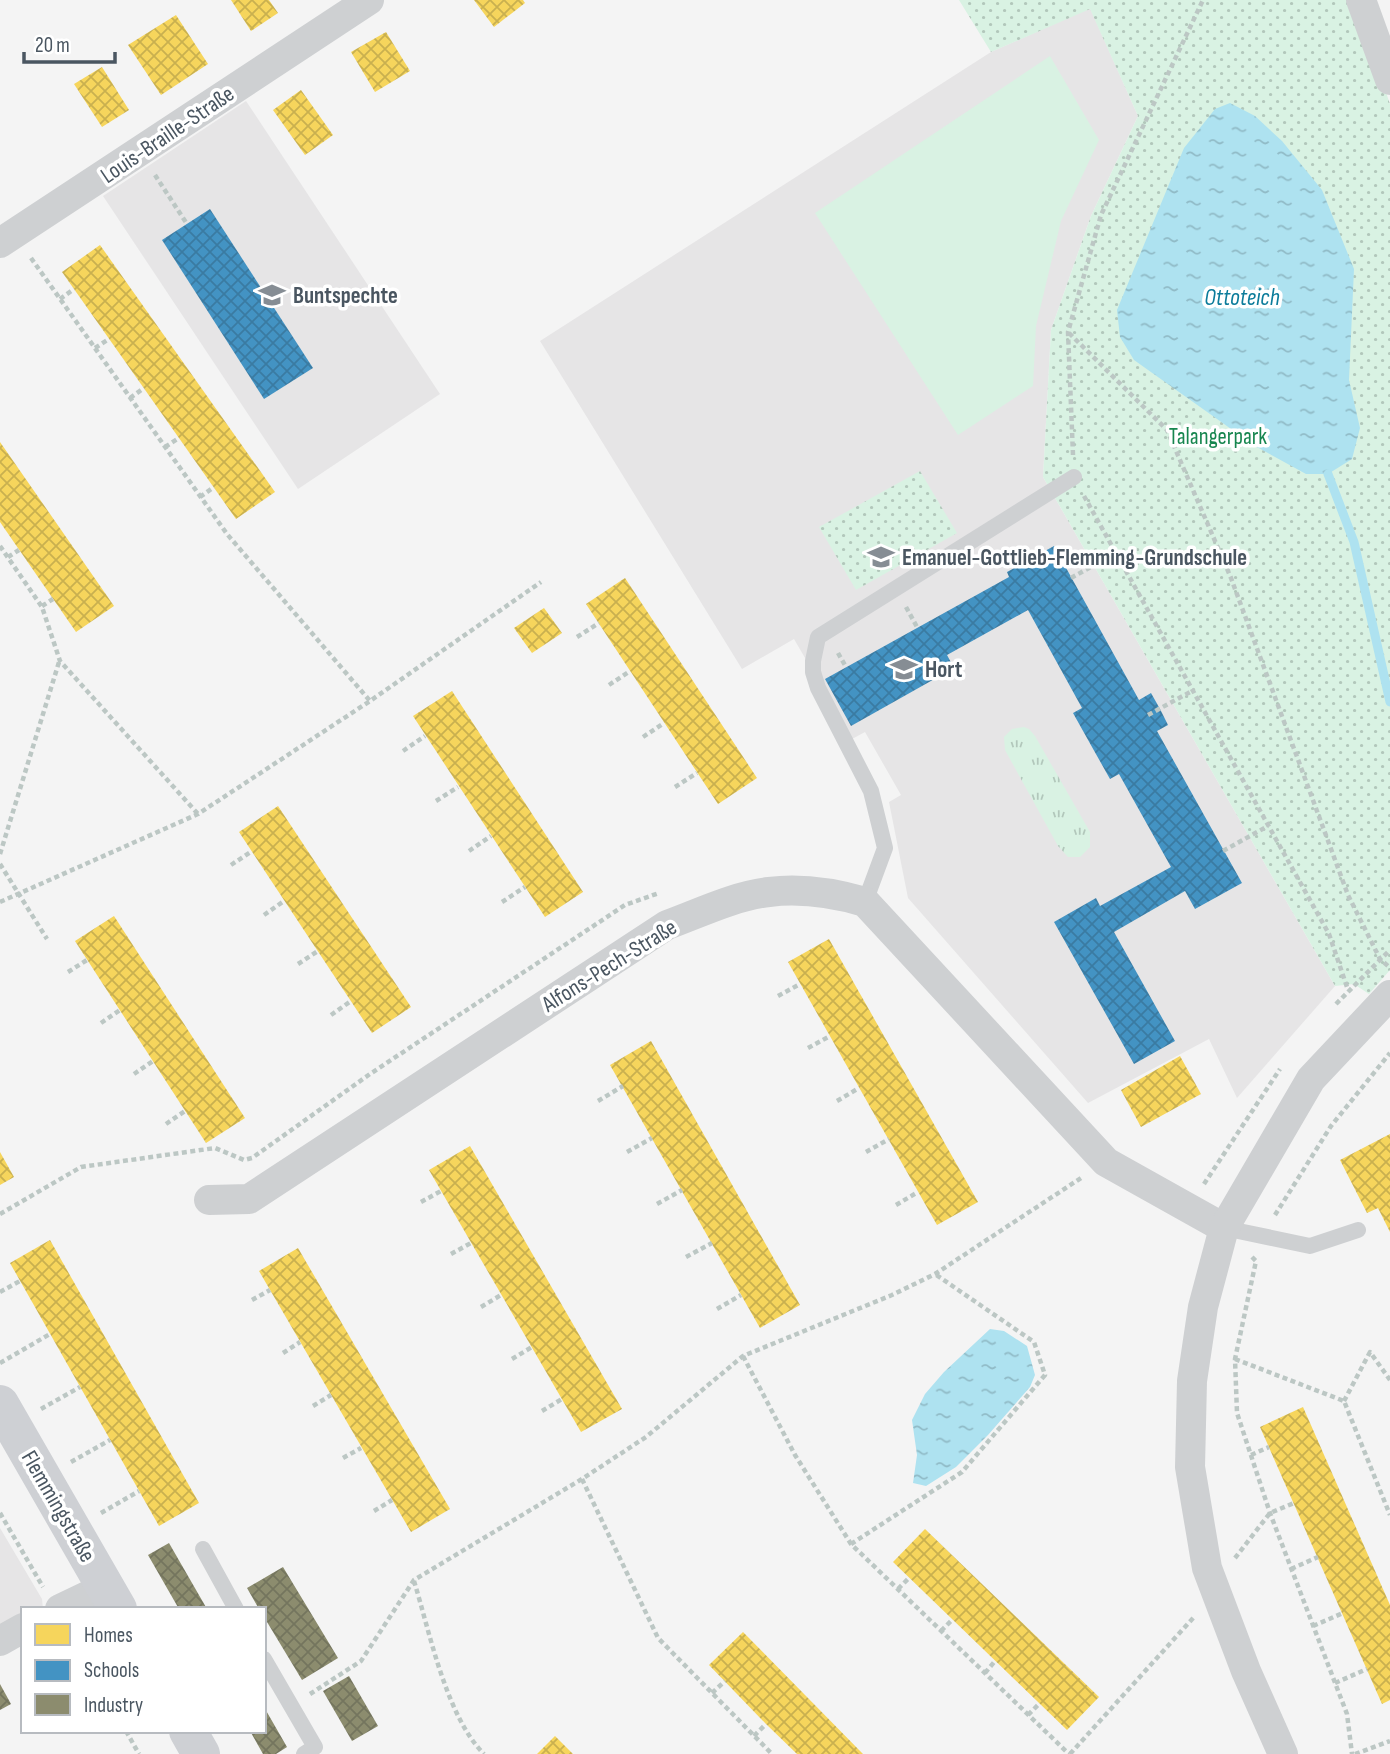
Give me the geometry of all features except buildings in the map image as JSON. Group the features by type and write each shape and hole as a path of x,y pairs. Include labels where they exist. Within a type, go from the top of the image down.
{"street":[{"name":"Louis-Braille-Straße","path":"7,239 369,0"},
{"path":"1361,0 1390,80"},
{"name":"Alfons-Pech-Straße","path":"209,1200 249,1199 667,925 740,898 771,891 831,892 865,902"},
{"path":"865,902 1106,1162 1224,1228"},
{"path":"1283,1754 1245,1671 1207,1568 1190,1467 1192,1394 1203,1307 1224,1228 1311,1079 1390,995"},
{"name":"Flemmingstraße","path":"6,1414 112,1598"},
{"path":"54,1603 112,1598"},
{"path":"0,1641 21,1629"},
{"path":"189,1733 201,1754"}],"lane":[{"path":"865,902 885,848 871,792 818,688 813,672 818,637 1074,477"},
{"path":"1224,1228 1310,1246 1358,1230"},
{"path":"203,1549 235,1607"},
{"path":"266,1663 315,1747 304,1754"}],"path":[{"path":"1203,0 1101,215 1068,332 1074,477 1329,934 1349,990"},
{"path":"140,152 187,224"},
{"path":"7,239 60,299 227,534 370,701"},
{"path":"60,299 74,289"},
{"path":"1068,332 1167,430 1231,578 1348,895 1380,959 1390,969"},
{"path":"95,348 109,339"},
{"path":"131,398 144,388"},
{"path":"165,447 179,438"},
{"path":"200,497 214,487"},
{"path":"0,546 42,607 60,661 198,814"},
{"path":"8,558 19,550"},
{"path":"1072,578 1116,553"},
{"path":"0,902 198,814 370,701 541,582"},
{"path":"42,607 53,599"},
{"path":"577,637 599,623"},
{"path":"0,854 60,661"},
{"path":"609,685 630,671"},
{"path":"1148,715 1192,691"},
{"path":"643,737 664,723"},
{"path":"403,751 425,736"},
{"path":"675,787 697,772"},
{"path":"436,801 458,786"},
{"path":"1223,851 1268,826"},
{"path":"469,851 491,836"},
{"path":"231,864 252,851"},
{"path":"0,864 47,939"},
{"path":"502,902 524,887"},
{"path":"0,1214 81,1167 215,1149 244,1160 252,1158 370,1074 625,905 663,892"},
{"path":"264,915 285,901"},
{"path":"298,964 318,951"},
{"path":"68,972 87,960"},
{"path":"778,996 800,984"},
{"path":"331,1015 351,1001"},
{"path":"101,1023 120,1010"},
{"path":"808,1048 830,1036"},
{"path":"1390,1053 1331,1126 1262,1236 1235,1359 1237,1413 1270,1513 1347,1714 1354,1754 1390,1741"},
{"path":"134,1074 153,1061"},
{"path":"598,1101 623,1086"},
{"path":"837,1101 859,1088"},
{"path":"166,1124 186,1111"},
{"path":"627,1152 652,1138"},
{"path":"866,1152 889,1139"},
{"path":"291,1707 361,1661 414,1580 582,1479 646,1437 743,1356 892,1296 935,1274 1106,1162"},
{"path":"657,1204 682,1190"},
{"path":"421,1202 441,1191"},
{"path":"896,1205 919,1192"},
{"path":"1224,1228 1256,1261"},
{"path":"451,1254 471,1243"},
{"path":"687,1257 712,1243"},
{"path":"851,1544 962,1472 1045,1375 1034,1342 935,1274"},
{"path":"0,1292 20,1281"},
{"path":"252,1300 270,1290"},
{"path":"481,1307 501,1295"},
{"path":"717,1309 741,1295"},
{"path":"0,1363 50,1334"},
{"path":"283,1353 300,1342"},
{"path":"512,1359 531,1347"},
{"path":"1344,1401 1370,1352 1390,1380"},
{"path":"743,1356 794,1455 851,1544 1070,1754 1203,1607 1214,1585 1270,1513 1294,1503"},
{"path":"1235,1359 1344,1401 1390,1515"},
{"path":"6,1414 80,1387"},
{"path":"313,1406 331,1395"},
{"path":"542,1411 562,1399"},
{"path":"43,1478 110,1440"},
{"path":"1251,1455 1269,1447"},
{"path":"343,1458 361,1448"},
{"path":"582,1479 657,1638 772,1754"},
{"path":"73,1529 139,1491"},
{"path":"374,1511 392,1500"},
{"path":"0,1513 54,1603"},
{"path":"1291,1569 1318,1557"},
{"path":"898,1590 909,1578"},
{"path":"414,1580 455,1713 472,1742 484,1754"},
{"path":"1313,1626 1343,1614"},
{"path":"941,1631 952,1619"},
{"path":"985,1673 995,1661"},
{"path":"1335,1683 1367,1669"},
{"path":"712,1693 724,1681"},
{"path":"1028,1715 1039,1704"},
{"path":"754,1736 766,1724"},
{"path":"127,1733 139,1754"}],"shaded area":[{"name":"Emanuel-Gottlieb-Flemming-Grundschule","path":"1090,8 1138,116 1091,216 1051,330 1043,477 1335,986 1237,1098 1209,1039 1088,1103 908,898 889,802 901,795 865,732 852,739 794,639 742,669 540,341 991,52"},
{"name":"Buntspechte","path":"246,101 440,394 298,489 103,196"},
{"path":"0,1528 42,1599 43,1607 21,1607 21,1621 0,1632"}],"green space":[{"name":"Talangerpark","path":"959,0 1354,0 1390,104 1390,970 1369,994 1354,984 1335,986 1043,477 1051,330 1091,216 1138,116 1090,9 991,52"},
{"path":"1050,56 1099,140 1061,221 1036,326 1033,386 958,435 815,213"},
{"path":"920,471 957,533 856,590 819,527"},
{"path":"1024,727 1035,736 1090,832 1090,847 1080,857 1068,857 1058,846 1005,750 1004,737 1012,729"}],"water":[{"name":"Ottoteich","path":"1230,103 1255,116 1282,141 1322,190 1354,269 1349,380 1360,428 1352,459 1328,474 1306,474 1255,446 1134,360 1120,337 1117,310 1184,148 1215,109"},
{"path":"990,1329 1004,1331 1027,1346 1035,1375 1030,1387 956,1467 926,1486 913,1483 917,1455 912,1420 925,1394 944,1372"}],"waterway":[{"path":"1328,474 1354,542 1390,702"}],"place":[{"name":"Buntspechte","path":"272,295"},
{"name":"Emanuel-Gottlieb-Flemming-Grundschule","path":"881,557"},
{"name":"Hort","path":"904,669"}]}
